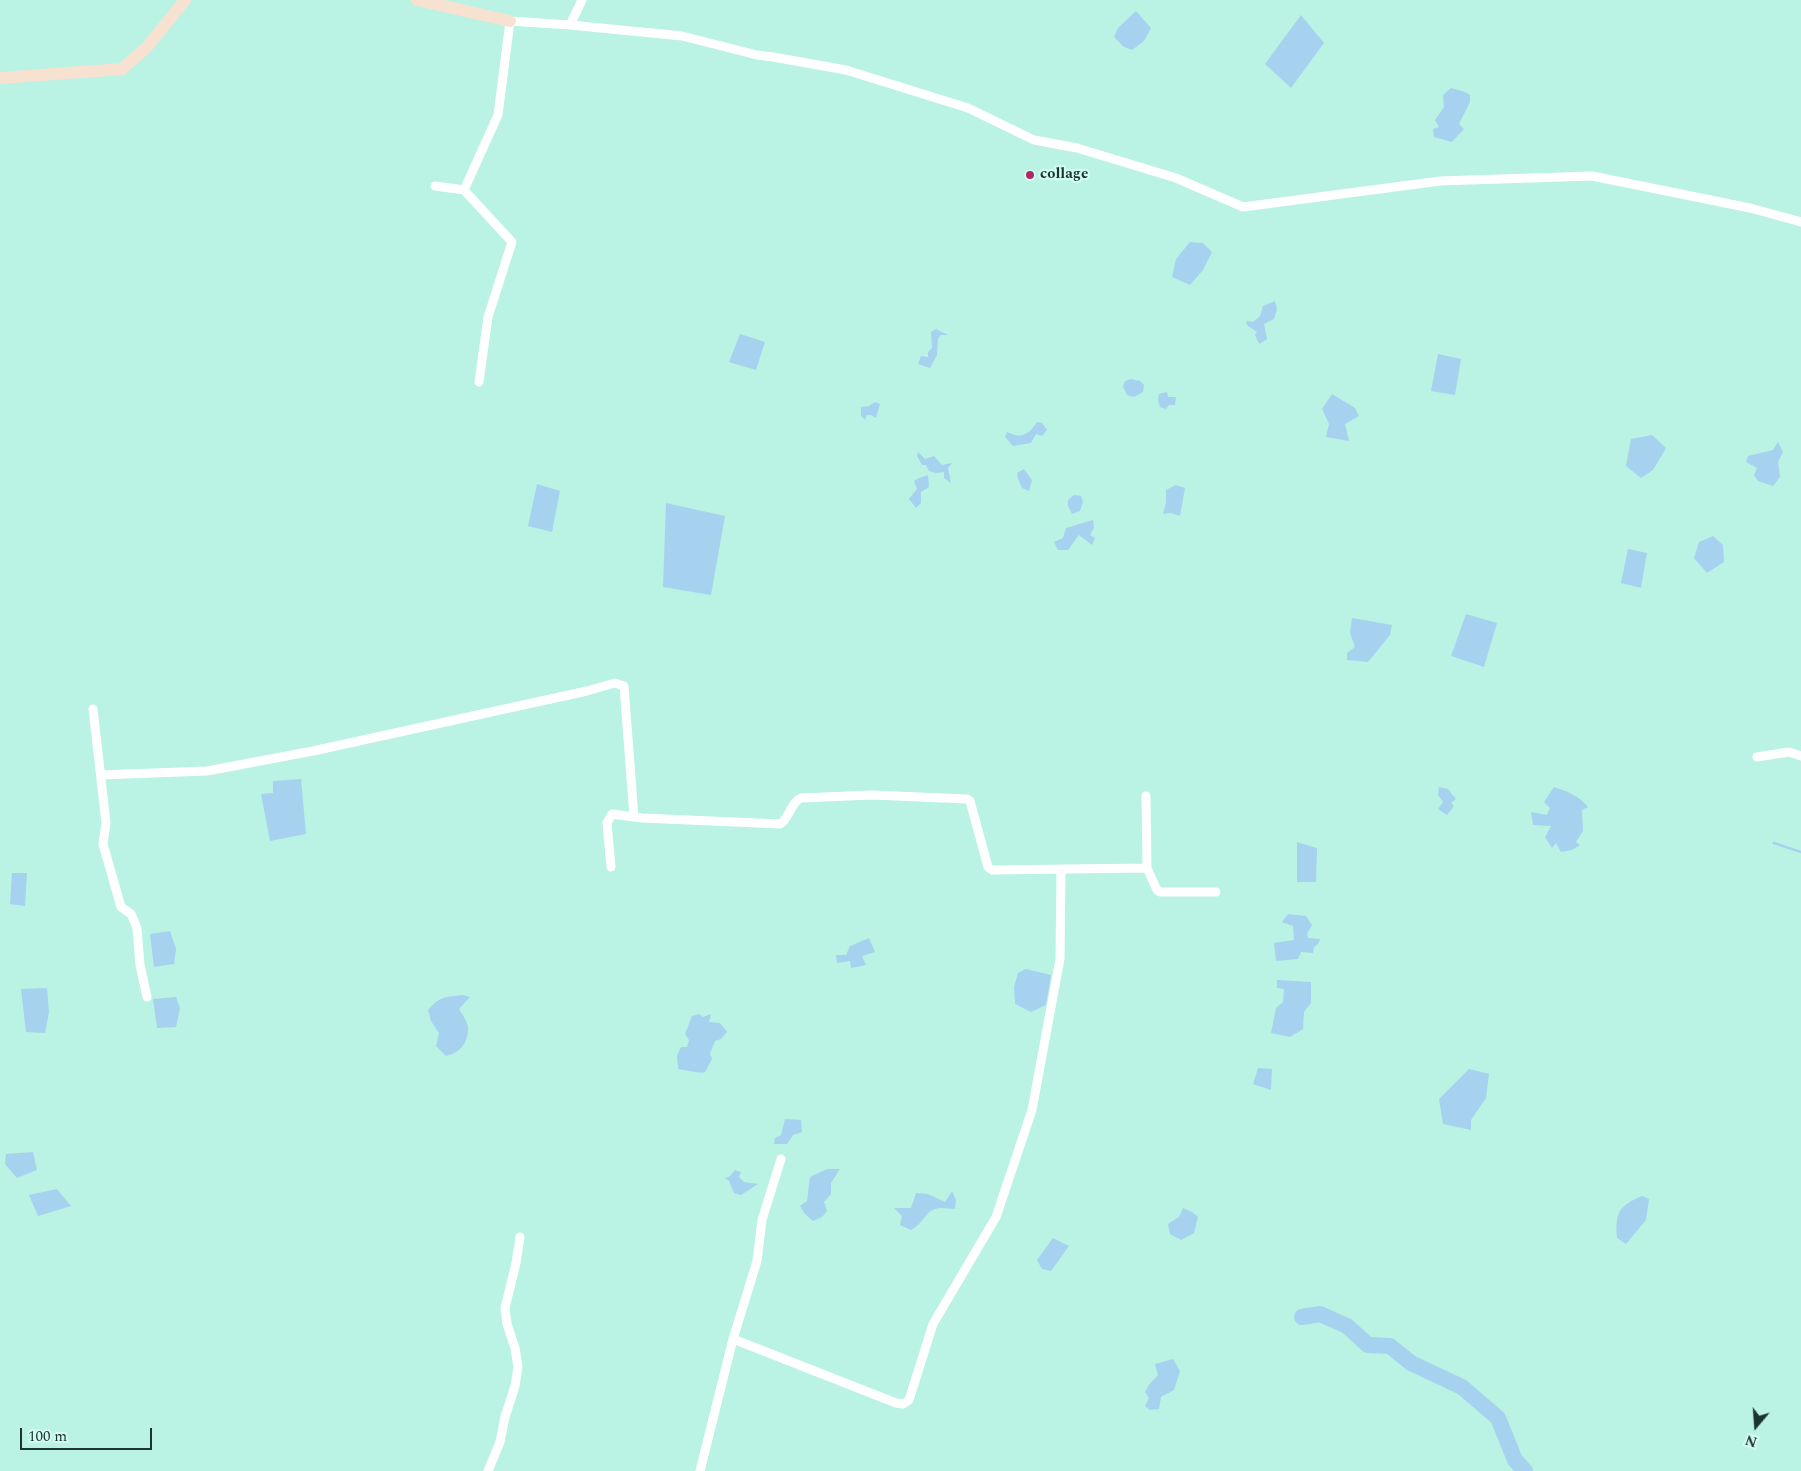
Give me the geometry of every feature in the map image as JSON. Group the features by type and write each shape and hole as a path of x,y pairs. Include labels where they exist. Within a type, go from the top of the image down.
{"main road":[{"path":"0,78 122,69 147,47 185,0"},
{"path":"417,0 510,21"}],"street":[{"path":"570,25 582,0"},
{"path":"464,190 498,115 510,21 682,36 757,55 846,70 968,108 1034,140 1077,148 1176,178 1243,207 1440,181 1592,176 1750,208 1801,222"},
{"path":"435,186 464,190 512,242 488,317 479,382"},
{"path":"101,774 207,771 313,751 615,684 624,686 634,817"},
{"path":"94,708 106,823 103,844 122,907 131,914 137,928 140,965 147,997"},
{"path":"1757,757 1789,752 1801,756"},
{"path":"611,867 607,823 612,814 651,819 780,824 784,821 795,802 801,798 872,795 967,799 970,801 988,867 992,870 1147,868"},
{"path":"1146,796 1147,868 1158,891 1216,892"},
{"path":"733,1339 896,1403 903,1404 909,1400 933,1324 996,1217 1032,1110 1060,959 1061,870"},
{"path":"700,1471 733,1339 757,1261 762,1220 781,1159"},
{"path":"488,1471 500,1442 504,1418 515,1386 518,1367 505,1308 520,1237"}],"water":[{"path":"1136,11 1151,28 1144,41 1132,50 1124,47 1114,37 1118,28"},
{"path":"1301,15 1324,43 1291,88 1265,64"},
{"path":"1451,88 1470,95 1470,102 1459,124 1464,129 1452,142 1434,137 1433,129 1439,127 1435,120 1444,107 1443,95"},
{"path":"1190,242 1203,243 1212,252 1203,270 1190,285 1172,277 1176,259"},
{"path":"1275,301 1277,309 1274,319 1264,324 1267,339 1259,344 1255,335 1257,332 1247,325 1246,321 1253,322 1260,316 1263,306"},
{"path":"936,329 948,335 941,335 938,338 937,355 930,368 918,364 921,356 928,357 928,352 932,348 931,332"},
{"path":"740,334 765,342 756,370 729,362"},
{"path":"1438,354 1461,359 1455,395 1431,391"},
{"path":"1131,379 1140,381 1144,385 1143,392 1134,397 1127,395 1123,387 1125,381"},
{"path":"1167,392 1168,397 1176,397 1175,405 1169,405 1166,409 1160,407 1158,400 1159,394"},
{"path":"1332,394 1355,408 1359,416 1345,424 1349,441 1326,437 1329,424 1322,409"},
{"path":"875,402 880,404 876,418 867,415 865,420 861,416 861,407 869,406"},
{"path":"1037,422 1042,423 1047,430 1042,436 1036,434 1031,443 1013,446 1005,437 1007,432 1016,435 1028,433"},
{"path":"1652,435 1666,448 1653,470 1641,478 1626,466 1631,439"},
{"path":"1778,442 1783,452 1778,462 1780,477 1773,486 1758,481 1754,475 1757,468 1746,462 1748,456 1773,450"},
{"path":"918,452 925,459 934,456 942,465 952,463 948,468 951,483 944,478 944,472 936,473 929,471 926,465 922,465 917,456"},
{"path":"1024,469 1032,480 1029,491 1022,488 1018,479 1017,473"},
{"path":"928,475 929,487 921,492 921,503 916,508 909,499 917,489 914,481"},
{"path":"537,484 560,491 552,532 528,526"},
{"path":"1176,485 1185,488 1180,516 1171,513 1163,514 1166,503 1166,490"},
{"path":"1074,495 1081,496 1083,502 1080,511 1072,514 1068,506 1068,500"},
{"path":"666,503 725,516 711,595 663,587"},
{"path":"1093,520 1094,528 1090,535 1095,538 1092,545 1079,535 1068,550 1058,550 1054,542 1063,538 1066,528"},
{"path":"1713,536 1723,545 1724,562 1707,573 1694,558 1699,542"},
{"path":"1628,549 1647,553 1641,588 1621,583"},
{"path":"1466,614 1497,623 1484,667 1451,656"},
{"path":"1352,618 1392,625 1390,635 1368,662 1347,660 1347,653 1355,647 1350,633"},
{"path":"301,779 306,834 270,841 261,794 273,793 273,781"},
{"path":"1439,787 1448,789 1456,799 1451,803 1454,806 1447,815 1438,809 1443,802 1438,795"},
{"path":"1554,787 1577,797 1588,807 1582,810 1583,831 1576,842 1580,845 1572,850 1561,852 1556,843 1552,848 1545,837 1551,826 1533,825 1531,812 1547,815 1550,808 1544,802"},
{"path":"1297,842 1317,848 1316,882 1297,882"},
{"path":"12,873 27,873 25,906 10,904"},
{"path":"1288,914 1306,916 1312,925 1307,934 1308,938 1320,939 1314,947 1313,953 1301,952 1298,959 1276,961 1274,943 1294,940 1293,926 1282,922"},
{"path":"170,931 176,949 174,964 154,967 150,934"},
{"path":"869,938 875,952 862,956 866,965 851,968 850,961 837,963 836,955 846,955 850,946"},
{"path":"1026,969 1051,975 1046,1005 1031,1012 1015,1004 1014,987 1018,973"},
{"path":"1277,980 1311,982 1311,1003 1304,1012 1303,1029 1290,1037 1271,1033 1276,1008 1283,1002 1284,989 1277,988"},
{"path":"47,988 49,1012 45,1033 26,1032 21,989"},
{"path":"463,995 470,997 459,1009 468,1027 467,1037 463,1046 451,1055 446,1056 436,1046 439,1033 431,1021 428,1010 443,998"},
{"path":"176,997 180,1008 176,1027 157,1028 153,999"},
{"path":"699,1014 703,1017 711,1014 709,1022 720,1023 727,1032 721,1039 715,1041 710,1053 712,1059 705,1072 678,1069 677,1056 681,1047 687,1047 689,1040 685,1034 692,1016"},
{"path":"1258,1068 1272,1069 1271,1090 1253,1084"},
{"path":"1469,1069 1489,1074 1486,1098 1471,1120 1471,1130 1443,1124 1439,1099"},
{"path":"785,1119 801,1120 802,1132 793,1135 787,1144 774,1144 775,1138 781,1135"},
{"path":"33,1152 37,1170 17,1178 5,1164 6,1154"},
{"path":"827,1169 840,1169 831,1183 831,1194 824,1202 827,1211 822,1217 813,1221 800,1206 807,1201 810,1177"},
{"path":"735,1170 741,1172 739,1177 744,1182 758,1184 741,1195 734,1193 729,1181 725,1178 729,1177"},
{"path":"57,1189 71,1206 38,1216 29,1195"},
{"path":"952,1191 956,1200 955,1209 935,1209 911,1230 900,1225 902,1216 894,1208 911,1208 916,1193 928,1194 945,1202"},
{"path":"1642,1196 1649,1199 1646,1220 1626,1244 1617,1238 1618,1216 1623,1207"},
{"path":"1183,1208 1198,1217 1194,1233 1181,1240 1170,1234 1168,1224 1179,1217"},
{"path":"1053,1238 1069,1246 1051,1271 1042,1269 1037,1260"},
{"path":"1173,1359 1180,1371 1174,1390 1161,1397 1159,1409 1150,1410 1145,1406 1149,1398 1145,1392 1158,1375 1155,1364"}],"waterway":[{"path":"1774,843 1801,852"},
{"path":"1302,1317 1320,1314 1347,1326 1368,1345 1390,1346 1411,1363 1462,1387 1498,1418 1515,1460 1525,1471"}],"place":[{"name":"collage","path":"1030,175"}]}
